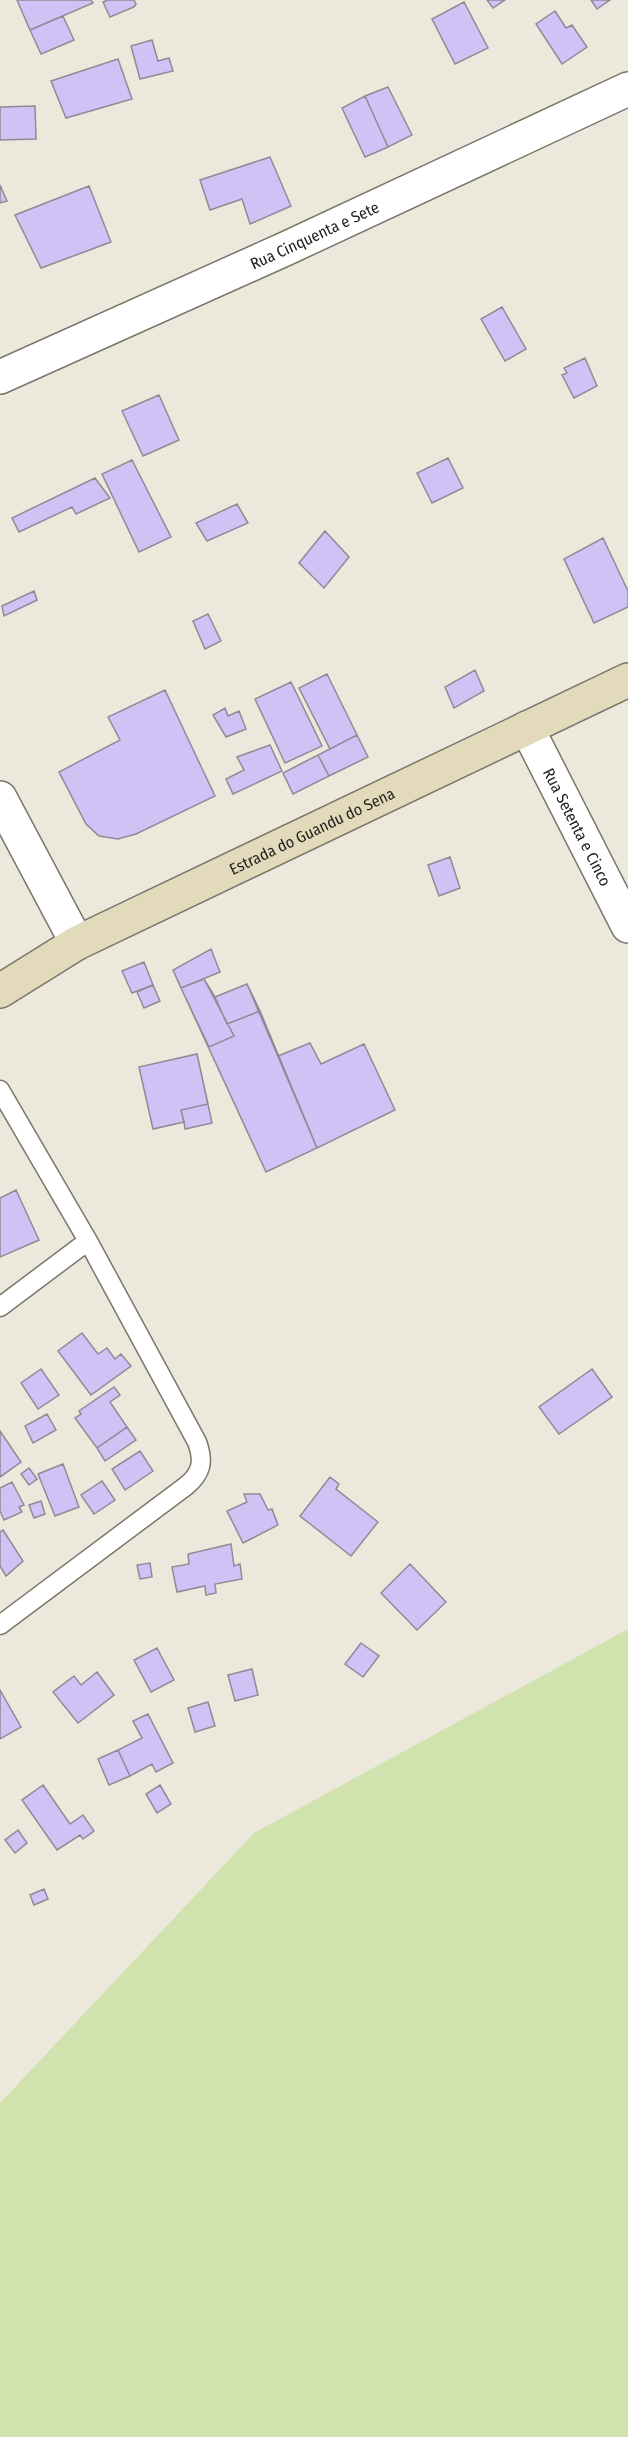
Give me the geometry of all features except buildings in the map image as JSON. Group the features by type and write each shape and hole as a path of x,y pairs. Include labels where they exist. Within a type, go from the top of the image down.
{"main road":[{"name":"Estrada do Guandu do Sena","path":"0,991 77,943 628,680"}],"street":[{"name":"Rua Cinquenta e Sete","path":"0,377 285,249 628,89"},
{"name":"Rua Setenta e Cinco","path":"527,728 628,926"},
{"path":"0,798 77,943"}],"lane":[{"path":"0,1089 88,1241 201,1452 201,1468 196,1477 186,1486 0,1625"},
{"path":"0,1307 88,1241"}],"green space":[{"path":"628,1629 628,2437 0,2437 0,2103 254,1833"}]}
